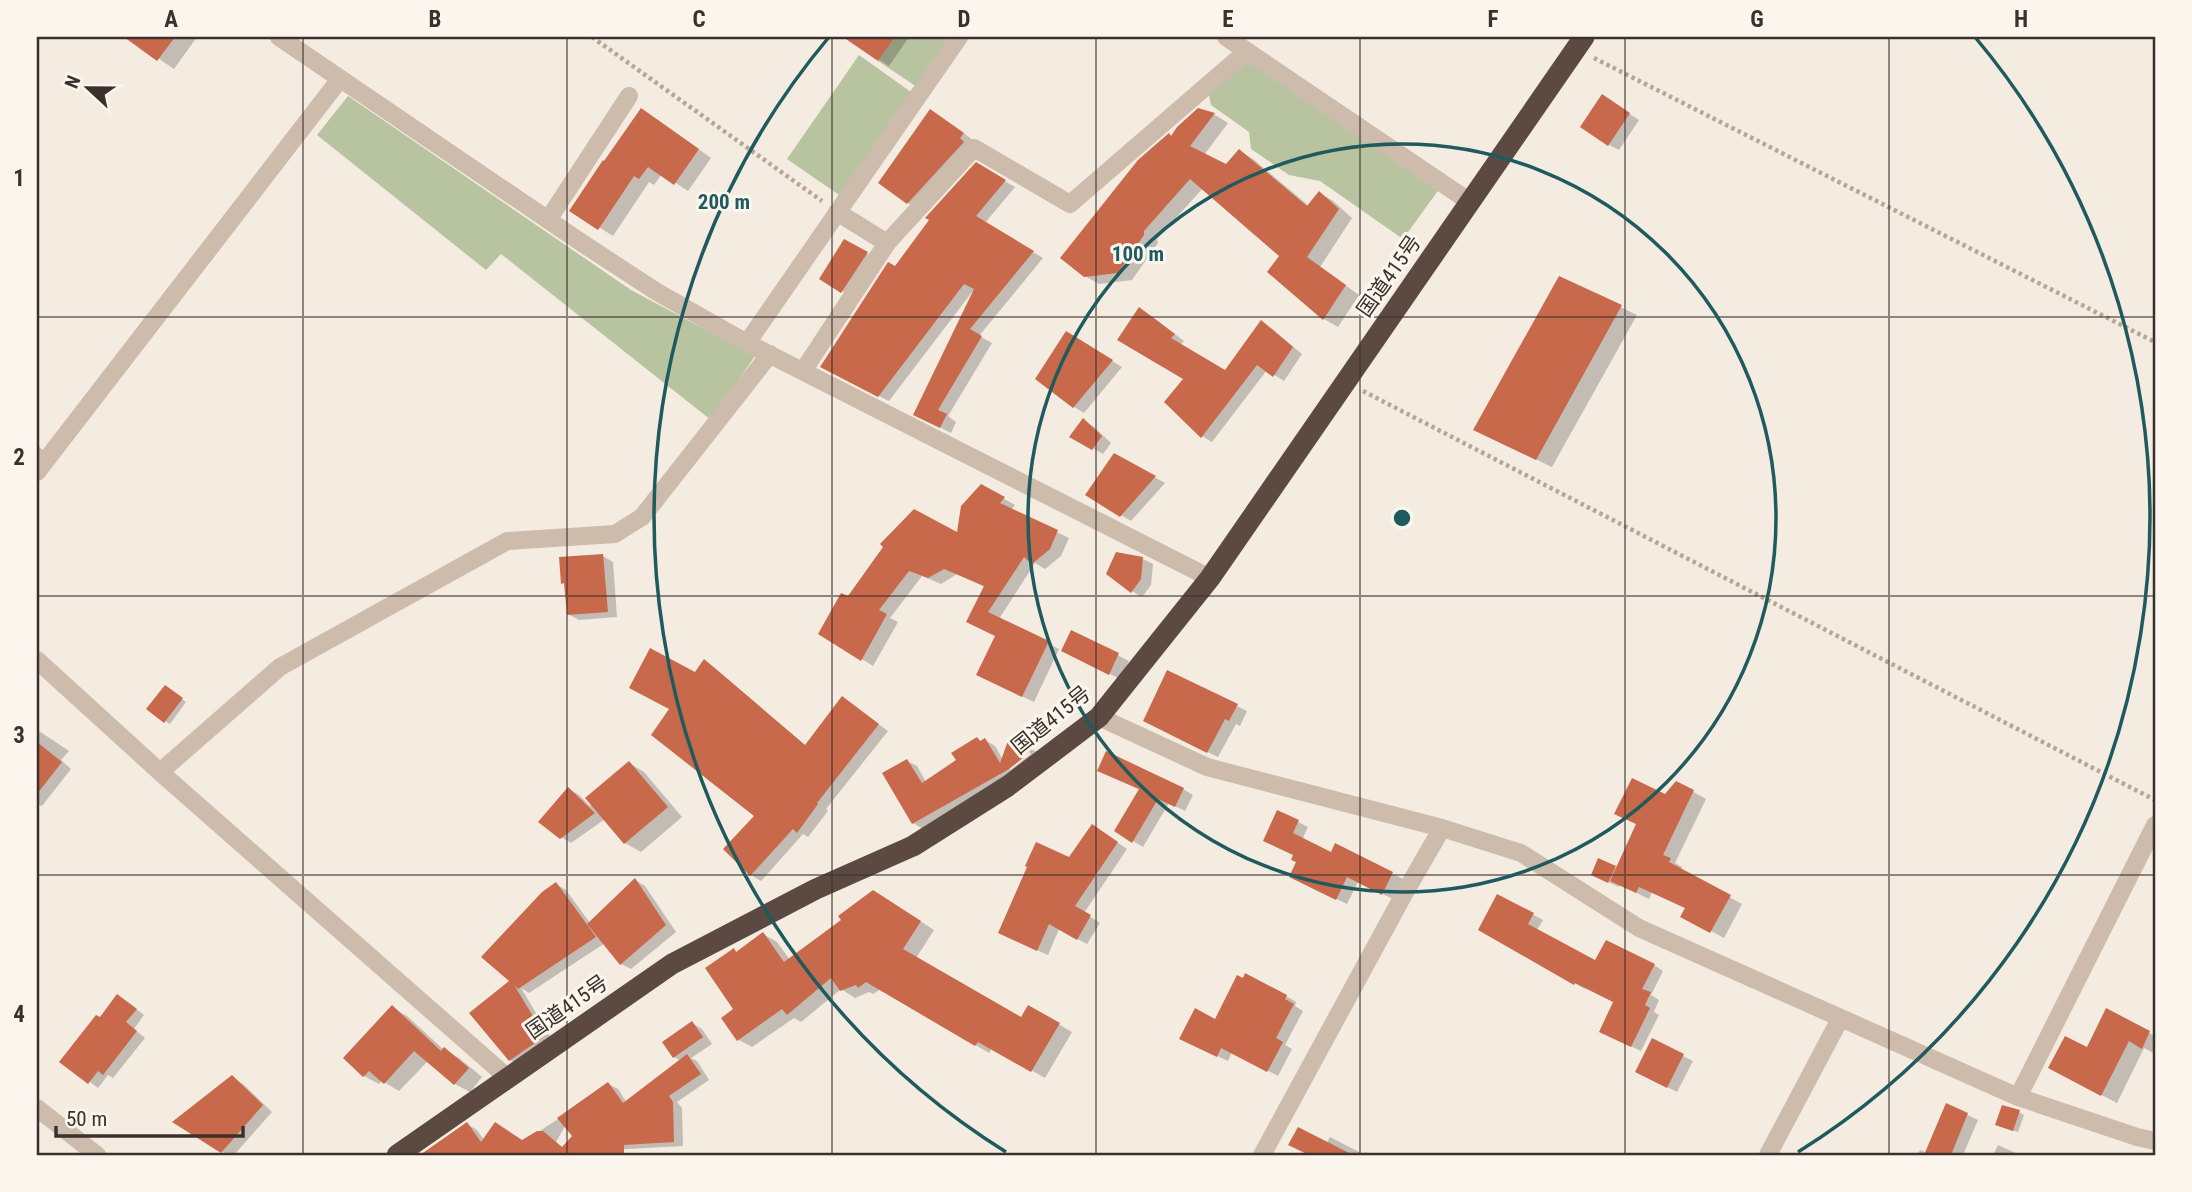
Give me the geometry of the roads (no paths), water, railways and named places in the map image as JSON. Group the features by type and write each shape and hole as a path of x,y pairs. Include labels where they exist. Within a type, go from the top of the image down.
{"highway":[{"name":"国道415号","path":"397,1155 673,964 816,889 913,846 1008,786 1099,717 1210,578 1580,43"}],"street":[{"path":"279,37 657,292 747,343 1210,578"},
{"path":"747,343 958,37"},
{"path":"1226,37 1470,202"},
{"path":"803,371 887,243 974,148 1070,204 1247,51"},
{"path":"37,472 340,79"},
{"path":"548,220 629,96"},
{"path":"838,212 887,243"},
{"path":"160,772 280,667 507,541 615,534 642,517 770,354"},
{"path":"37,660 160,772 508,1078"},
{"path":"1099,717 1207,767 1442,828 1521,853 1639,929 2018,1097 2155,1142"},
{"path":"2018,1097 2155,825"},
{"path":"1262,1155 1442,828"},
{"path":"1768,1155 1840,1019"},
{"path":"37,1108 97,1155"}]}
